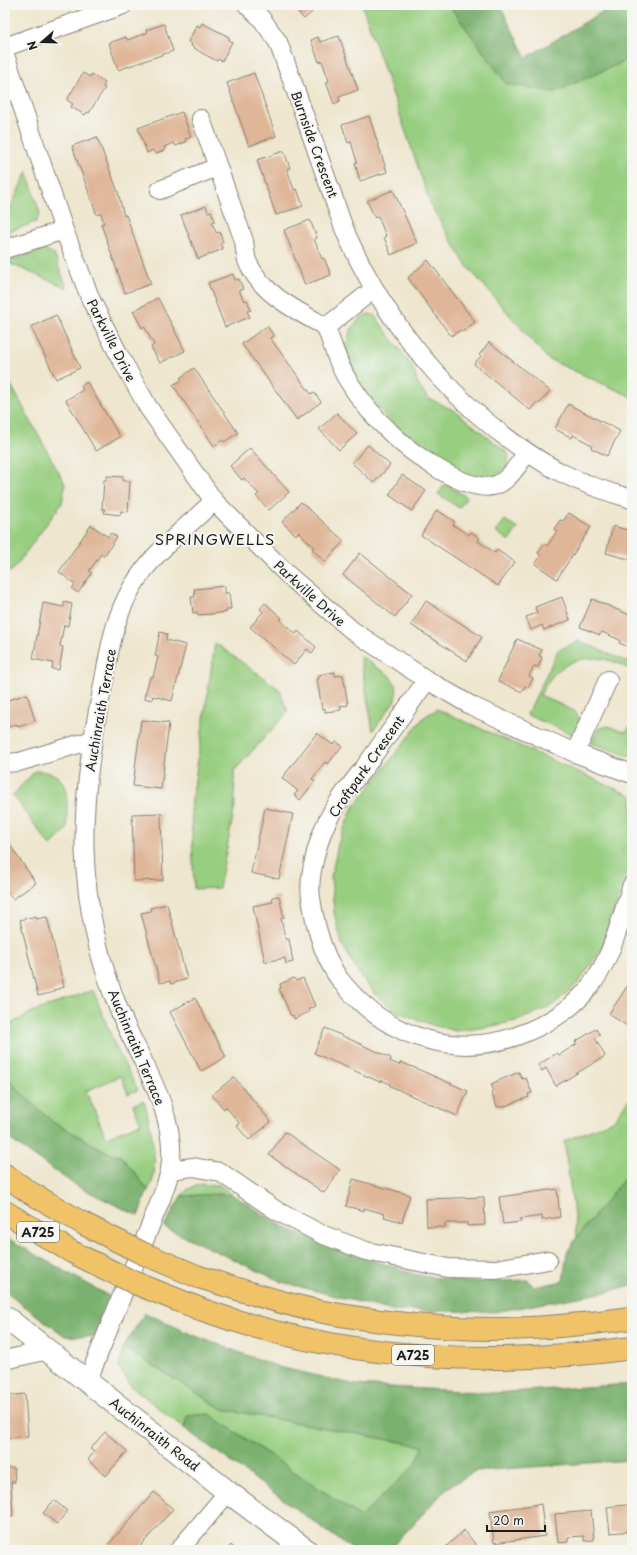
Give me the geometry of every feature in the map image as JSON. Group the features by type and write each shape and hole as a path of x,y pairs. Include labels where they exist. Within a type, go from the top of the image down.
{"highway":[{"name":"A725","path":"5,1166 29,1192"},
{"name":"A725","path":"5,1175 29,1192 84,1224 144,1254 199,1277 252,1294 317,1310 399,1324 491,1329 546,1327 632,1318"},
{"name":"A725","path":"5,1212 72,1252 135,1283 200,1309 250,1326 333,1345 436,1357 540,1358 632,1348"}],"street":[{"path":"5,47 123,5"},
{"name":"Burnside Crescent","path":"247,5 261,18 278,42 349,239 374,289 403,334 438,376 477,413 527,453 562,473 632,500"},
{"name":"Parkville Drive","path":"5,55 64,230 91,300 148,407 214,502 289,576 353,631 427,680 472,706 575,753 632,774"},
{"path":"201,119 244,242 247,262 263,286 293,308 326,327 350,384 370,410 393,435 441,471 461,480 479,485 493,486 504,481 527,453"},
{"path":"160,190 217,167"},
{"path":"5,249 64,230"},
{"path":"326,327 374,289"},
{"name":"Auchinraith Terrace","path":"88,1380 161,1199 170,1170 168,1128 162,1107 119,1010 97,946 87,895 83,851 83,813 92,740 116,626 126,598 140,576 159,553 214,502"},
{"name":"Croftpark Crescent","path":"427,680 337,805 322,835 314,864 310,896 327,956 340,980 366,1007 395,1028 441,1044 479,1045 514,1037 544,1024 570,1008 588,989 596,977 607,959 632,885"},
{"path":"575,753 608,680"},
{"path":"5,764 33,758 92,740"},
{"path":"170,1170 194,1167 220,1172 277,1211 322,1234 366,1251 448,1268 496,1270 548,1260"},
{"name":"Auchinraith Road","path":"5,1317 88,1380 228,1492 306,1550"},
{"path":"5,1360 48,1350"},
{"path":"179,1550 228,1492"}],"green space":[{"path":"362,5 449,5 507,84 621,63 632,52 632,397 548,359 466,265 432,208"},
{"path":"449,5 500,5 526,58 613,5 632,5 632,52 621,63 555,92 507,84"},
{"path":"27,171 40,214 36,222 5,233 5,220"},
{"path":"44,249 54,254 67,288 6,262"},
{"path":"368,314 374,315 412,366 419,386 428,398 455,411 509,454 507,467 496,476 483,477 462,474 431,455 385,416 351,374 343,343 347,342 356,322"},
{"path":"5,374 65,484 62,503 13,570 5,574"},
{"path":"445,484 467,497 459,508 438,494"},
{"path":"505,520 518,528 509,541 496,532"},
{"path":"579,641 632,664 632,671 613,661 592,658 572,662 552,676 540,695 574,711 579,717 579,725 574,735 527,715 558,650"},
{"path":"215,643 279,689 288,712 234,771 235,806 219,888 194,889 191,807"},
{"path":"360,656 390,676 397,688 395,700 373,731"},
{"path":"437,709 632,796 632,858 602,948 579,982 553,1005 520,1020 488,1027 456,1031 432,1025 396,1011 375,994 357,971 342,944 334,913 331,877 338,844 352,809 424,717"},
{"path":"607,726 626,732 630,726 632,727 632,757 591,743 598,729"},
{"path":"35,771 48,772 56,776 62,782 67,799 67,829 50,846 13,795"},
{"path":"93,990 116,1048 138,1090 128,1094 121,1076 86,1091 106,1137 141,1123 133,1105 144,1100 154,1151 153,1179 148,1190 121,1156 109,1153 53,1122 18,1090 5,1074 6,1027 32,1012"},
{"path":"5,1074 18,1090 53,1122 109,1153 121,1156 148,1190 138,1216 75,1185 5,1136"},
{"path":"632,1095 632,1169 577,1237 564,1141 613,1121"},
{"path":"632,1169 632,1285 602,1293 494,1312 389,1310 282,1282 164,1227 181,1196 218,1194 233,1195 284,1227 348,1252 417,1275 468,1282 528,1280 534,1287 563,1281 567,1252 577,1237"},
{"path":"201,1184 213,1186 218,1184 233,1195 218,1194 181,1196 188,1189"},
{"path":"5,1237 109,1296 98,1337 65,1336 5,1292"},
{"path":"145,1313 193,1335 279,1367 356,1385 494,1393 632,1384 632,1460 475,1471 446,1489 389,1550 353,1550 184,1428 187,1416 209,1414 361,1517 415,1465 423,1446 222,1409 123,1347"},
{"path":"123,1347 222,1409 423,1446 416,1465 361,1517 209,1414 188,1416 184,1428 131,1386 119,1367"}],"building":[{"path":"291,5 320,5 304,19"},
{"path":"202,23 229,37 229,40 232,42 222,61 219,59 217,61 202,53 191,46 192,44 188,42 197,25 200,27"},
{"path":"164,24 173,51 118,70 109,43 126,37 127,40 147,33 146,30"},
{"path":"339,36 358,90 339,97 340,101 334,104 326,82 329,81 322,61 319,62 311,40 318,37 320,42"},
{"path":"83,73 90,77 91,74 105,83 103,87 105,88 89,113 87,112 85,115 71,107 73,104 67,100"},
{"path":"254,73 276,136 249,146 227,83"},
{"path":"182,112 191,137 185,139 186,142 176,146 174,143 164,147 165,150 155,154 153,150 147,153 138,128"},
{"path":"369,116 387,172 360,181 355,163 357,162 351,142 348,143 342,125"},
{"path":"97,137 118,192 124,216 126,215 151,284 125,293 101,224 104,223 101,213 97,215 72,146"},
{"path":"284,151 290,168 287,169 294,190 297,189 303,206 276,215 257,160"},
{"path":"393,190 417,243 391,255 384,237 386,236 378,216 375,218 367,201"},
{"path":"206,206 208,212 211,211 215,221 212,222 216,233 220,232 223,242 220,243 223,249 198,259 181,215"},
{"path":"310,220 317,238 314,239 322,259 324,258 331,275 305,285 284,230"},
{"path":"428,260 475,322 462,332 460,330 451,336 408,278"},
{"path":"233,274 235,280 239,279 243,289 239,290 244,301 247,300 251,310 247,311 250,317 225,327 208,283"},
{"path":"158,298 185,351 160,363 151,347 154,345 144,326 142,328 133,311"},
{"path":"56,315 80,368 56,379 31,327"},
{"path":"267,326 274,336 270,338 311,394 314,392 321,402 297,420 242,344"},
{"path":"489,342 550,391 539,404 537,402 530,410 474,364 481,356 479,355"},
{"path":"194,368 238,433 224,442 222,440 214,446 173,385 182,380 180,378"},
{"path":"87,382 120,437 96,451 66,400 83,390 81,386"},
{"path":"568,404 620,431 607,456 591,448 592,445 573,435 572,438 555,429"},
{"path":"337,413 357,434 339,450 319,429"},
{"path":"368,445 390,465 374,483 352,463"},
{"path":"250,448 289,492 269,510 256,496 259,494 244,478 242,480 230,466"},
{"path":"402,475 426,491 412,511 389,495"},
{"path":"107,476 123,477 123,481 130,481 128,512 121,511 120,515 104,513 105,509 102,509 104,480 107,480"},
{"path":"301,502 344,541 325,562 312,549 314,547 298,532 296,535 282,522"},
{"path":"437,510 455,522 453,525 469,535 471,532 480,538 478,541 495,553 497,550 515,562 498,586 421,535"},
{"path":"569,513 591,527 557,579 535,564 541,556 538,553 544,544 547,546 557,531 554,529 560,520 563,521"},
{"path":"91,525 108,537 111,533 117,537 104,556 101,554 89,571 92,573 78,593 72,589 75,584 59,572"},
{"path":"613,526 631,531 632,560 606,553"},
{"path":"360,553 412,594 395,617 343,575"},
{"path":"225,586 225,593 229,593 231,609 227,609 227,612 212,614 198,615 197,612 193,613 191,597 195,597 194,589"},
{"path":"562,597 570,620 544,630 542,625 531,630 526,617 537,613 535,607"},
{"path":"592,599 632,616 632,645 630,644 629,647 619,643 620,640 602,632 600,635 580,627"},
{"path":"426,601 482,637 467,661 411,625"},
{"path":"64,602 72,604 68,626 64,625 60,646 63,647 59,670 52,669 53,663 33,659 43,603 64,607"},
{"path":"265,603 282,618 280,620 296,634 298,631 316,647 312,653 307,649 294,665 250,627 263,612 260,609"},
{"path":"160,632 167,634 166,640 186,645 172,701 153,696 152,700 144,698 150,677 153,677 158,657 155,656"},
{"path":"517,639 542,650 539,656 542,657 538,667 534,666 529,676 533,678 528,688 525,686 522,692 498,681"},
{"path":"335,672 335,676 343,675 348,705 340,706 341,710 325,712 325,708 322,709 317,679 319,679 319,675"},
{"path":"27,694 35,721 18,727 17,724 5,728 5,701"},
{"path":"141,720 169,723 161,789 133,786"},
{"path":"317,733 333,745 336,742 342,746 328,764 325,762 312,779 315,781 300,800 294,795 298,791 282,778"},
{"path":"265,808 293,814 279,879 251,873"},
{"path":"161,813 163,880 134,881 132,814"},
{"path":"5,838 36,883 13,899 5,888"},
{"path":"279,896 284,918 281,918 285,939 289,939 293,962 286,964 285,958 265,962 253,906 273,902 272,897"},
{"path":"167,904 187,979 171,984 170,981 160,983 141,913 151,911 150,908"},
{"path":"36,916 36,919 47,917 64,987 54,990 54,992 38,996 20,920"},
{"path":"294,978 296,981 303,978 315,1006 308,1009 309,1012 294,1019 293,1015 291,1016 279,989 281,988 280,984"},
{"path":"632,979 632,1029 609,1014"},
{"path":"195,998 226,1057 201,1071 170,1012"},
{"path":"325,1028 391,1058 390,1061 394,1063 399,1065 401,1062 468,1091 457,1116 390,1086 390,1084 386,1082 381,1080 380,1082 314,1053"},
{"path":"596,1029 600,1035 595,1038 605,1056 556,1086 546,1068 542,1071 538,1065 557,1053 559,1055 577,1044 575,1042"},
{"path":"519,1072 522,1079 526,1078 532,1093 528,1094 529,1097 501,1108 500,1106 497,1107 491,1092 494,1091 491,1084"},
{"path":"234,1077 271,1122 249,1140 237,1126 240,1124 226,1107 224,1109 212,1095"},
{"path":"285,1132 340,1170 324,1193 269,1155"},
{"path":"353,1179 410,1195 402,1222 384,1217 385,1214 364,1208 364,1211 346,1206"},
{"path":"557,1189 560,1217 542,1220 542,1216 520,1219 521,1222 503,1224 499,1197"},
{"path":"484,1197 485,1225 467,1226 467,1223 445,1223 445,1227 427,1227 426,1199"},
{"path":"25,1394 28,1436 5,1438 5,1396"},
{"path":"105,1432 127,1451 106,1476 88,1460 94,1452 90,1449"},
{"path":"5,1468 14,1468 15,1482 11,1482 13,1516 5,1517"},
{"path":"154,1492 173,1509 137,1550 113,1550 107,1546"},
{"path":"54,1500 67,1511 57,1524 43,1513"},
{"path":"541,1504 545,1536 494,1543 490,1511"},
{"path":"632,1505 632,1531 610,1533 607,1507"},
{"path":"591,1511 594,1540 584,1541 584,1536 568,1537 568,1542 558,1543 555,1514"},
{"path":"464,1530 480,1550 443,1550 449,1544"},
{"path":"231,1545 236,1550 227,1550"},
{"path":"19,1548 19,1550 7,1550 7,1549"}],"district":[{"name":"SPRINGWELLS","path":"215,538"}]}
